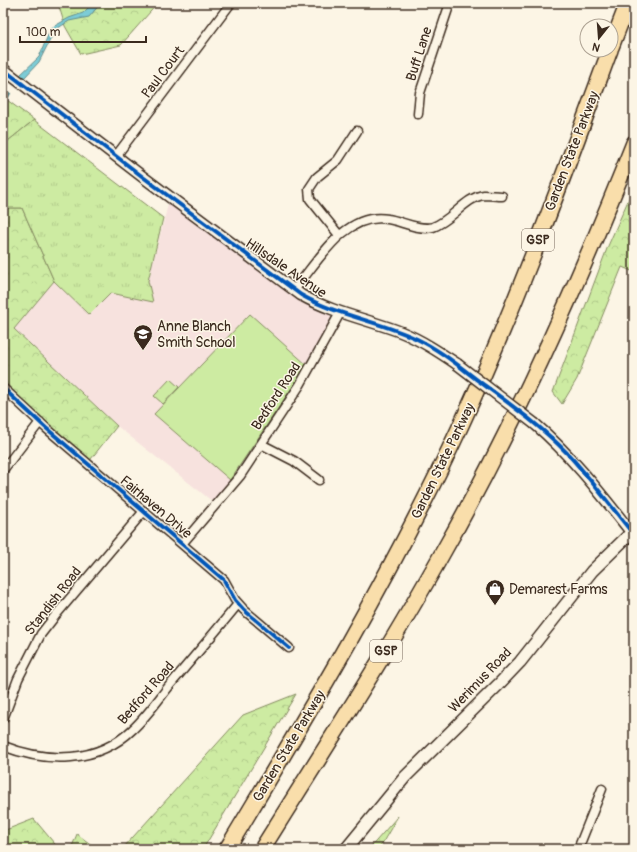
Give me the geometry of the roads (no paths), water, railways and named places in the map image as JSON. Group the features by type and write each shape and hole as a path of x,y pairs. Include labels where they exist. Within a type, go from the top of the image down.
{"highway":[{"name":"Garden State Parkway","path":"619,27 628,3"},
{"name":"Garden State Parkway","path":"227,849 326,685 367,611 446,455 512,308 608,58"},
{"name":"GSP","path":"262,849 381,660 472,499 554,335 634,143"}],"main road":[{"name":"Werimus Road","path":"346,849 405,777 520,662 592,571 633,532"}],"street":[{"name":"Paul Court","path":"116,156 231,3"},
{"name":"Buff Lane","path":"418,114 420,93 450,3"},
{"name":"Hillsdale Avenue","path":"3,69 294,290 319,305 418,339 456,364 535,424 566,453 586,474 633,532"},
{"path":"339,235 310,199 309,189 317,177 338,160 358,131"},
{"path":"294,290 339,235 352,225 376,217 428,228 443,222 466,204 483,195 502,196"},
{"name":"Bedford Road","path":"182,544 223,497 261,444 300,385 340,313"},
{"name":"Fairhaven Drive","path":"3,388 40,422 224,580 238,604 289,648"},
{"path":"3,470 40,422"},
{"path":"261,444 294,461 319,480"},
{"name":"Standish Road","path":"3,719 18,679 42,634 55,616 144,511"},
{"name":"Bedford Road","path":"3,746 35,756 65,758 85,756 112,745 134,729 238,604"},
{"path":"578,849 602,789"}],"water":[{"path":"93,3 101,3 89,17 69,21 55,30 39,62 24,78 20,75 39,57 51,28 69,18 83,13"}],"waterway":[{"path":"3,106 10,93"}],"place":[{"name":"Anne Blanch Smith School","path":"143,351"},
{"name":"Demarest Farms","path":"495,606"}]}
